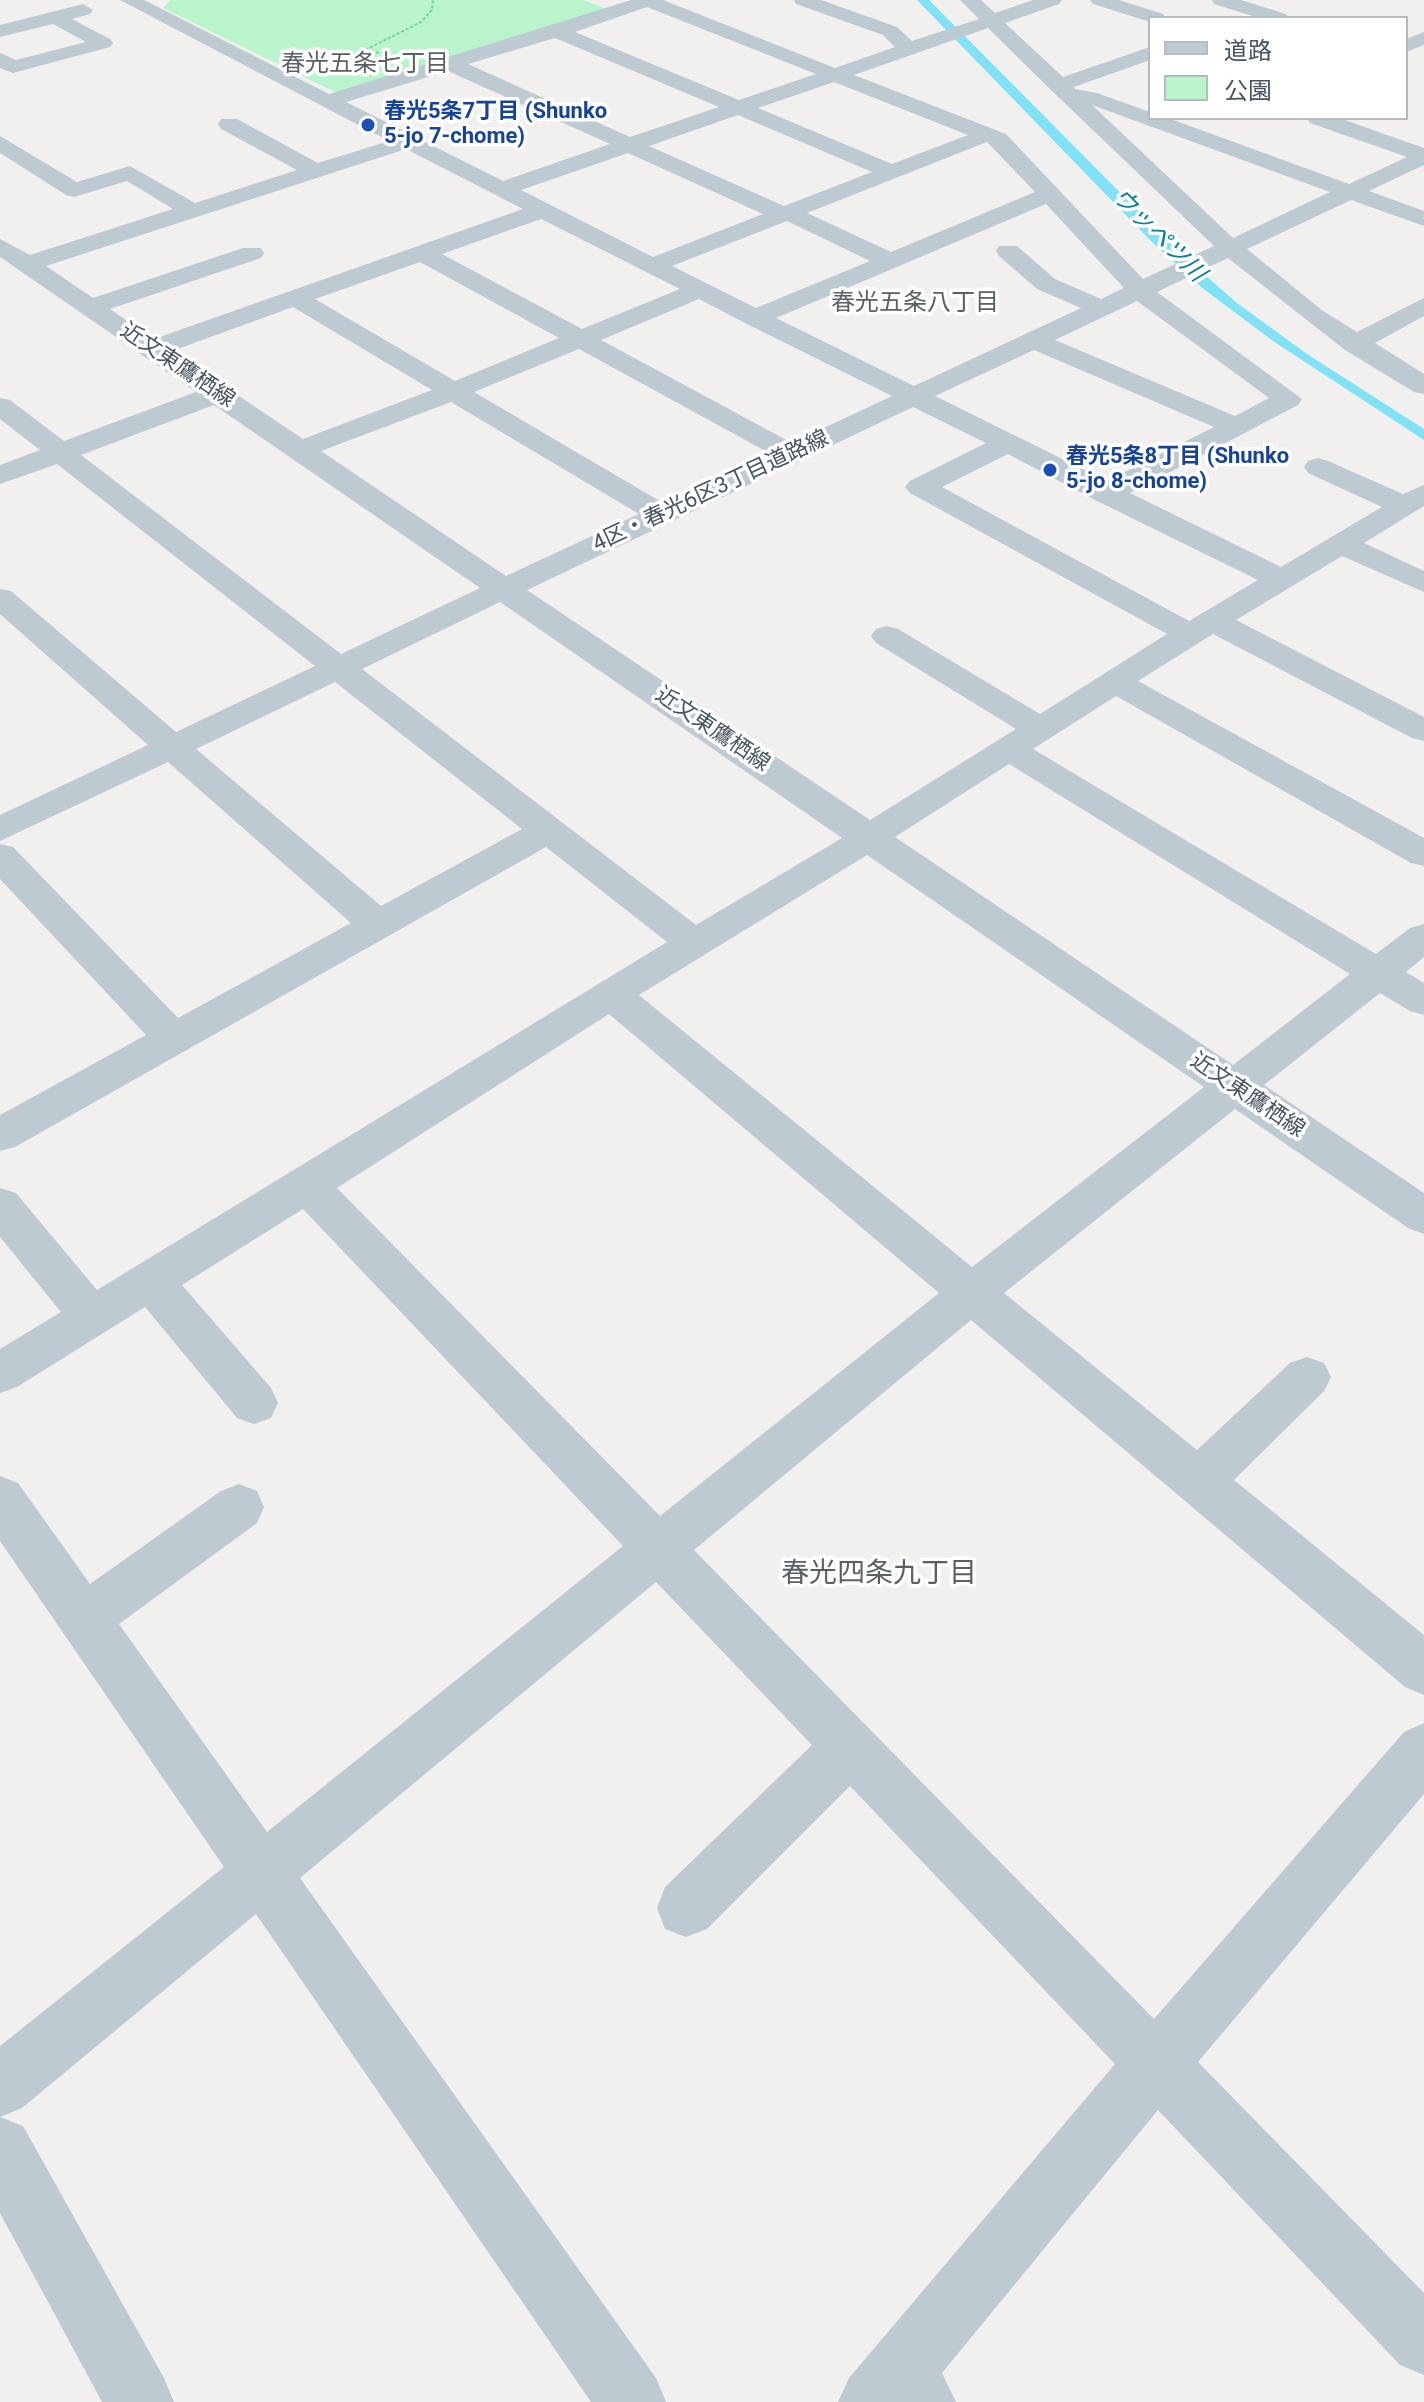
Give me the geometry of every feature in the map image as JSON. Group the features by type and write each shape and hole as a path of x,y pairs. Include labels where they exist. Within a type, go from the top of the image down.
{"street":[{"path":"599,0 625,10"},
{"path":"327,101 625,10 646,0 989,134 998,139 1146,290 1288,399 1105,494"},
{"path":"803,0 890,31 915,46"},
{"path":"970,0 984,23 1062,90 1223,251 1354,344 1424,386"},
{"path":"501,189 1052,0"},
{"path":"1100,0 1150,16"},
{"path":"1221,0 1251,15 1289,0"},
{"path":"0,31 115,2 327,101 1105,494 1281,579"},
{"path":"0,59 13,67 103,43 55,17"},
{"path":"556,31 892,172"},
{"path":"1062,90 1148,54"},
{"path":"450,64 889,260"},
{"path":"1116,65 1148,75"},
{"path":"1062,90 1148,119"},
{"path":"1150,120 1424,219"},
{"path":"1324,120 1424,156"},
{"path":"1118,144 1192,136 1226,122"},
{"path":"229,124 316,171"},
{"path":"654,265 989,134"},
{"path":"27,264 407,142"},
{"path":"0,143 74,190 130,173 192,211"},
{"name":"4区・春光6区3丁目道路線","path":"0,829 1424,156"},
{"path":"754,318 1051,194"},
{"path":"151,349 543,210"},
{"name":"近文東鷹栖線","path":"0,246 1424,1216"},
{"path":"1008,251 1046,284 1104,309"},
{"path":"90,307 252,253"},
{"path":"422,253 791,454"},
{"path":"301,449 454,391 700,290"},
{"path":"295,298 664,516"},
{"path":"1354,344 1424,306"},
{"path":"1036,341 1236,426"},
{"path":"0,475 217,394"},
{"path":"0,406 694,943"},
{"path":"1006,444 920,487 1202,627 1424,731"},
{"path":"1318,467 1414,500"},
{"path":"0,1373 870,837 1202,627 1414,500"},
{"path":"1342,544 1424,583"},
{"path":"0,598 379,926"},
{"path":"887,636 1041,729"},
{"path":"1117,683 1424,854"},
{"path":"1009,749 1424,1001"},
{"path":"0,1135 548,830"},
{"path":"0,856 173,1038"},
{"path":"0,2086 973,1292 1424,937"},
{"path":"611,994 1424,1669"},
{"path":"307,1185 1424,2341"},
{"path":"0,1205 91,1316"},
{"path":"150,1280 254,1403"},
{"path":"1199,1481 1307,1377"},
{"path":"0,1499 632,2402"},
{"path":"83,1619 239,1507"},
{"path":"686,1908 850,1747"},
{"path":"898,2392 1155,2065 1424,1751"},
{"path":"0,2149 140,2402"}],"path":[{"path":"361,52 421,22 432,10 433,0"}],"green space":[{"path":"170,0 583,0 610,10 339,94 163,8"}],"water":[{"name":"ウッペツ川","path":"917,0 929,0 1182,255 1237,303 1307,354 1424,429 1424,440 1273,341 1201,287 1153,243"}],"place":[{"name":"春光5条7丁目 (Shunko 5-jo 7-chome)","path":"368,125"},
{"name":"春光5条8丁目 (Shunko 5-jo 8-chome)","path":"1050,470"}],"district":[{"name":"春光五条七丁目","path":"365,65"},
{"name":"春光五条八丁目","path":"915,304"},
{"name":"春光四条九丁目","path":"879,1575"}]}
